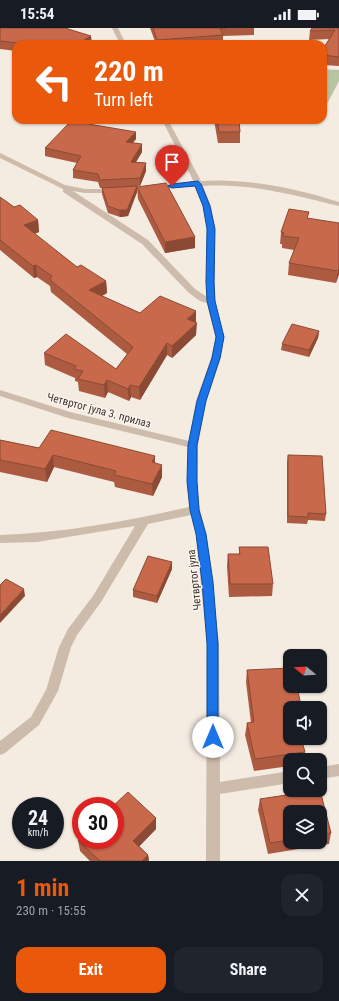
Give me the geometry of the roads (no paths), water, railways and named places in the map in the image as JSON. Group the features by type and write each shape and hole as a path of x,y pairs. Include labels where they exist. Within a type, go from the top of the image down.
{"street":[{"path":"115,28 121,40"},
{"name":"Четвртог јула","path":"167,124 198,184 207,206 211,229 211,301 220,337 216,358 201,401 193,445 192,481 194,510 201,534 213,644 213,861"},
{"path":"0,155 63,187 145,242 192,291 203,299 211,301"},
{"path":"146,189 224,183 278,190 339,204"},
{"path":"63,187 104,192 125,191"},
{"name":"Четвртог јула 3. прилаз","path":"0,393 68,415 193,445"},
{"path":"0,539 37,538 144,521 194,510"},
{"path":"0,749 35,721 52,691 65,647 72,632 97,599 144,521"},
{"path":"327,772 339,770"},
{"path":"213,789 283,778"}]}
